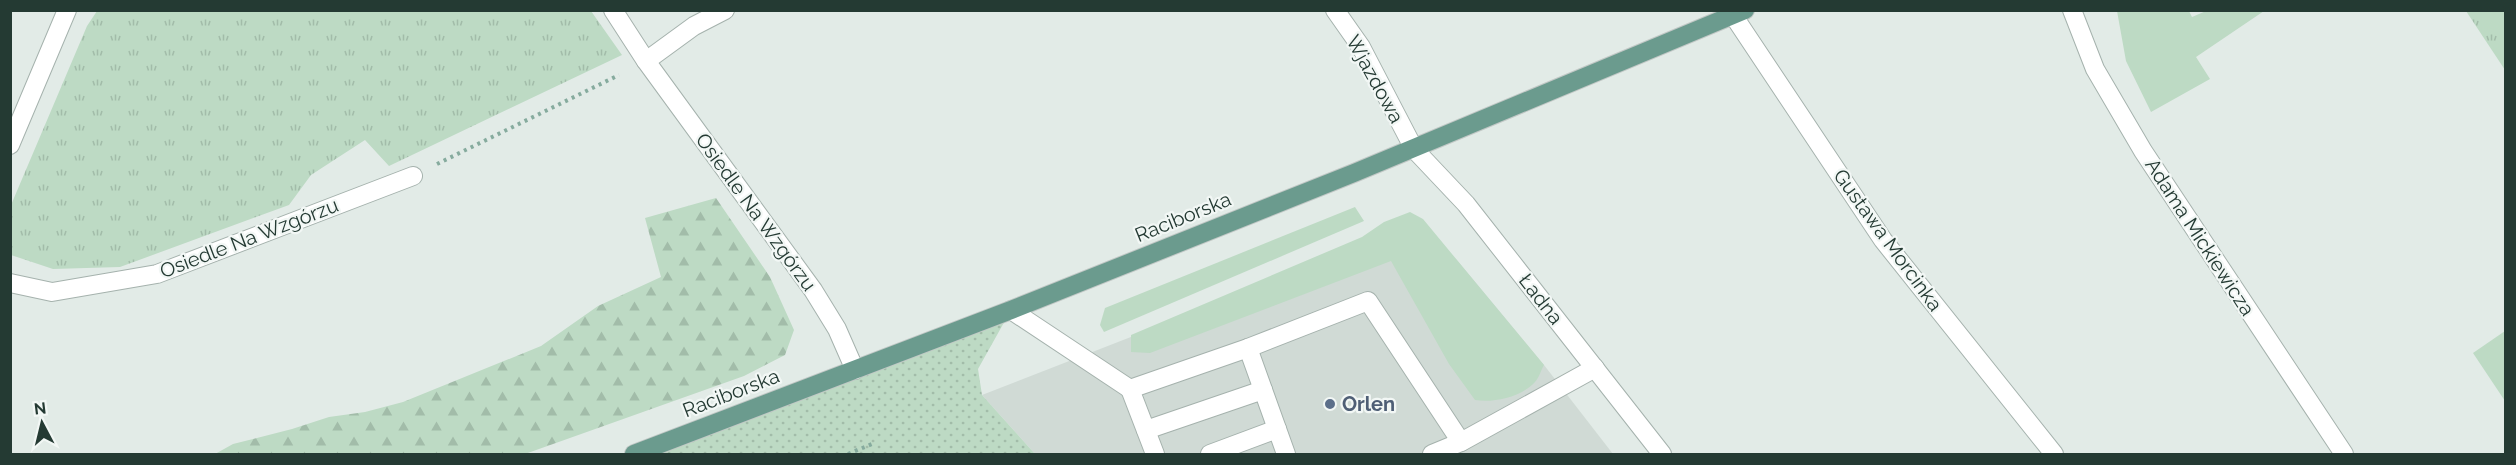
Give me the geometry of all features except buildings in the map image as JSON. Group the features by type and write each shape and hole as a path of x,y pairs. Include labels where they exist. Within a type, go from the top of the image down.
{"main road":[{"name":"Raciborska","path":"634,454 1011,310 1414,149 1739,13"}],"street":[{"path":"10,145 67,10"},
{"name":"Osiedle Na Wzgórzu","path":"613,10 646,61 813,290 837,329 855,370"},
{"path":"646,61 694,26 725,10"},
{"name":"Wjazdowa","path":"1335,10 1360,47 1414,149"},
{"name":"Adama Mickiewicza","path":"2072,10 2095,69 2143,151 2344,454"},
{"name":"Gustawa Morcinka","path":"1739,13 1883,240 2054,454"},
{"name":"Ładna","path":"1414,149 1466,204 1662,454"},
{"name":"Osiedle Na Wzgórzu","path":"10,283 52,292 158,274 413,176"},
{"path":"1130,389 1248,348 1368,301 1461,442"},
{"path":"1011,310 1130,389 1155,454"},
{"path":"1248,348 1286,454"},
{"path":"1432,454 1461,442 1595,368"},
{"path":"1146,430 1263,390"},
{"path":"1210,454 1277,429"}],"path":[{"path":"413,176 646,61"},
{"path":"848,454 872,444"}],"shaded area":[{"path":"1393,235 1456,259 1544,365 1613,454 1035,454 982,395"}],"green space":[{"path":"97,11 591,11 622,55 389,166 365,140 311,175 289,205 120,267 53,269 11,255 11,205 87,26"},
{"path":"2117,11 2189,11 2192,17 2206,11 2264,11 2196,57 2210,79 2151,112 2126,61"},
{"path":"2466,11 2505,11 2505,70"},
{"path":"716,198 770,277 794,330 785,355 744,376 525,454 215,454 233,444 329,417 365,412 403,402 541,346 598,306 661,277 645,218"},
{"path":"1355,207 1364,221 1104,332 1100,325 1105,308"},
{"path":"1410,212 1423,219 1544,365 1536,380 1522,392 1490,401 1475,400 1449,364 1391,261 1150,353 1131,352 1131,335 1362,237 1384,222"},
{"path":"1011,310 978,369 982,395 1035,454 634,454"},
{"path":"2505,331 2505,401 2473,353"}],"place":[{"name":"Orlen","path":"1330,404"}]}
